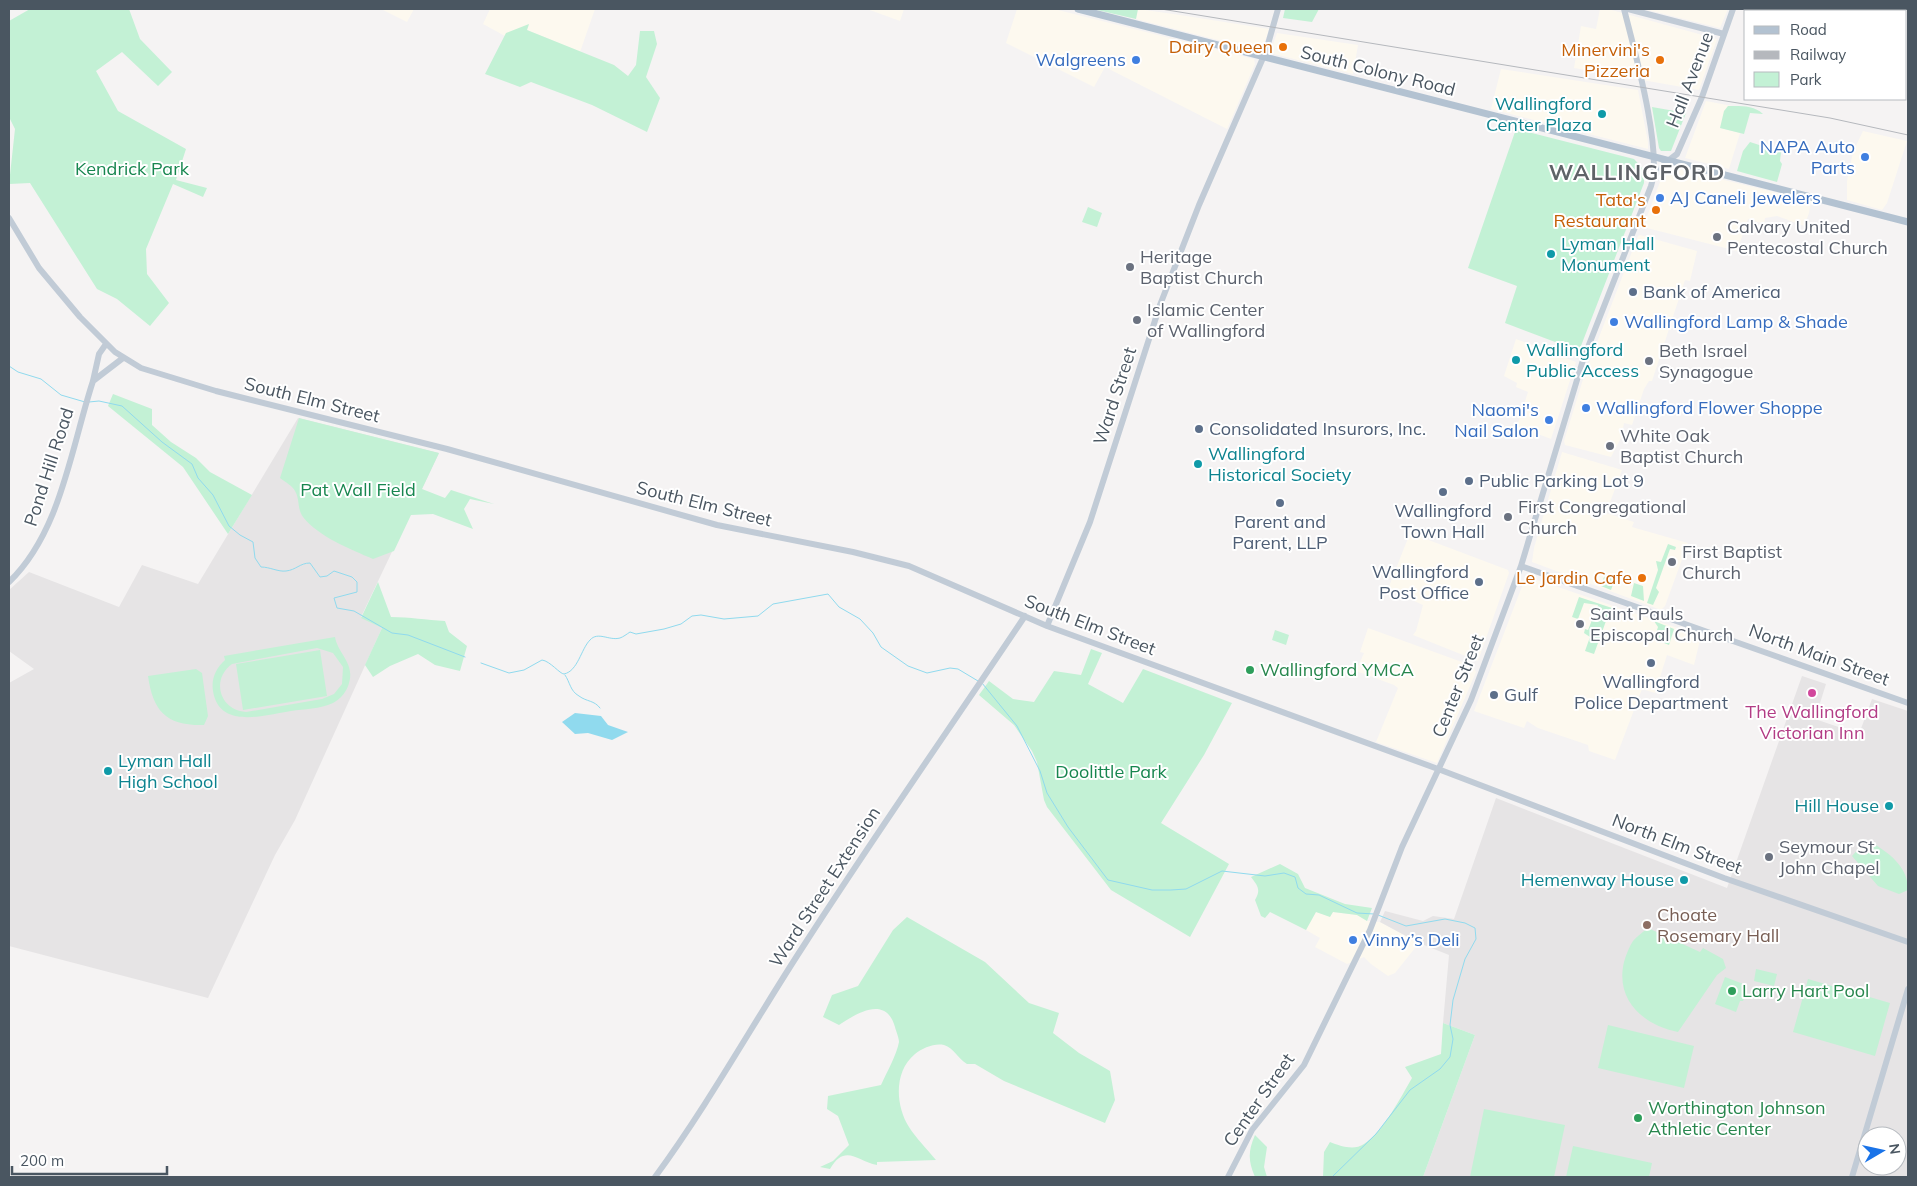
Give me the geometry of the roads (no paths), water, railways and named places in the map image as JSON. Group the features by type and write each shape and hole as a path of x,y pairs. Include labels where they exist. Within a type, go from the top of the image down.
{"main road":[{"name":"South Colony Road","path":"1078,9 1908,222"},
{"name":"Ward Street","path":"1047,626 1090,522 1160,305 1199,205 1263,57 1278,9"},
{"name":"Center Street","path":"1228,1177 1248,1136 1304,1064 1375,920 1402,847 1471,700 1521,566 1583,360 1654,176 1655,156 1624,9"},
{"path":"1628,9 1724,34"},
{"name":"Hall Avenue","path":"1671,160 1677,154 1733,9"},
{"name":"Center Street","path":"1654,176 1671,160"},
{"name":"South Elm Street","path":"9,218 30,255 47,278 106,344 123,358 153,372 207,388 447,449 717,525 895,562 1047,626 1438,769"},
{"name":"Pond Hill Road","path":"9,582 29,559 46,532 93,381 99,354 106,344"},
{"path":"93,381 123,358"},
{"name":"North Main Street","path":"1521,566 1908,703"},
{"name":"Ward Street Extension","path":"656,1177 718,1084 751,1027 868,845 1025,616"},
{"name":"North Elm Street","path":"1438,769 1724,878 1908,942"},
{"path":"1852,1177 1908,989"}],"water":[{"path":"575,713 601,716 608,725 628,732 612,740 588,733 575,734 562,722"}],"waterway":[{"path":"9,366 18,372 41,379 61,395 85,402"},
{"path":"89,402 99,401 122,406 162,442 192,464 198,478 213,495 229,526 253,542 255,558 261,567 286,571 310,563 320,577 327,576 334,571 352,577 357,582 357,592 334,598 337,608 354,611 392,633 408,635 465,657"},
{"path":"481,663 509,673 524,670 542,660 564,674 573,669 593,637 600,636 616,639 630,632 636,634 664,629 681,624 692,616 701,615 724,619 758,616 773,604 828,594 839,607 860,619 873,633 881,647 908,666 927,673 950,668 958,669 978,681"},
{"path":"565,675 576,694 600,708"},
{"path":"982,683 1017,726 1040,771 1047,793 1068,827 1108,880 1152,890 1171,890 1186,889 1222,871 1265,876 1284,873 1295,877 1298,888 1306,894 1319,895 1357,913 1374,914"},
{"path":"1332,1177 1376,1134 1410,1090 1440,1069 1450,1057 1453,1039 1450,1025 1453,1000 1465,959 1476,939 1475,928 1465,923 1445,919 1406,926 1378,915"},
{"path":"1304,1177 1309,1177"}],"railway":[{"path":"1161,9 1830,118 1908,135"}],"place":[{"name":"Dairy Queen","path":"1283,47"},
{"name":"Walgreens","path":"1136,60"},
{"name":"Minervini's Pizzeria","path":"1660,60"},
{"name":"Wallingford Center Plaza","path":"1602,114"},
{"name":"NAPA Auto Parts","path":"1865,157"},
{"name":"AJ Caneli Jewelers","path":"1660,198"},
{"name":"Tata's Restaurant","path":"1656,210"},
{"name":"Calvary United Pentecostal Church","path":"1717,237"},
{"name":"Lyman Hall Monument","path":"1551,254"},
{"name":"Heritage Baptist Church","path":"1130,267"},
{"name":"Bank of America","path":"1633,292"},
{"name":"Islamic Center of Wallingford","path":"1137,320"},
{"name":"Wallingford Lamp & Shade","path":"1614,322"},
{"name":"Wallingford Public Access","path":"1516,360"},
{"name":"Beth Israel Synagogue","path":"1649,361"},
{"name":"Wallingford Flower Shoppe","path":"1586,408"},
{"name":"Naomi's Nail Salon","path":"1549,420"},
{"name":"Consolidated Insurors, Inc.","path":"1199,429"},
{"name":"White Oak Baptist Church","path":"1610,446"},
{"name":"Wallingford Historical Society","path":"1198,464"},
{"name":"Public Parking Lot 9","path":"1469,481"},
{"name":"Wallingford Town Hall","path":"1443,492"},
{"name":"Parent and Parent, LLP","path":"1280,503"},
{"name":"First Congregational Church","path":"1508,517"},
{"name":"First Baptist Church","path":"1672,562"},
{"name":"Le Jardin Cafe","path":"1642,578"},
{"name":"Wallingford Post Office","path":"1479,582"},
{"name":"Saint Pauls Episcopal Church","path":"1580,624"},
{"name":"Wallingford Police Department","path":"1651,663"},
{"name":"Wallingford YMCA","path":"1250,670"},
{"name":"The Wallingford Victorian Inn","path":"1812,693"},
{"name":"Gulf","path":"1494,695"},
{"name":"Lyman Hall High School","path":"108,771"},
{"name":"Hill House","path":"1889,806"},
{"name":"Seymour St. John Chapel","path":"1769,857"},
{"name":"Hemenway House","path":"1684,880"},
{"name":"Choate Rosemary Hall","path":"1647,925"},
{"name":"Vinny’s Deli","path":"1353,940"},
{"name":"Larry Hart Pool","path":"1732,991"},
{"name":"Worthington Johnson Athletic Center","path":"1638,1118"}],"district":[{"name":"WALLINGFORD","path":"1637,172"}],"park label":[{"name":"Kendrick Park","path":"132,169"},
{"name":"Pat Wall Field","path":"358,490"},
{"name":"Doolittle Park","path":"1111,772"}]}
